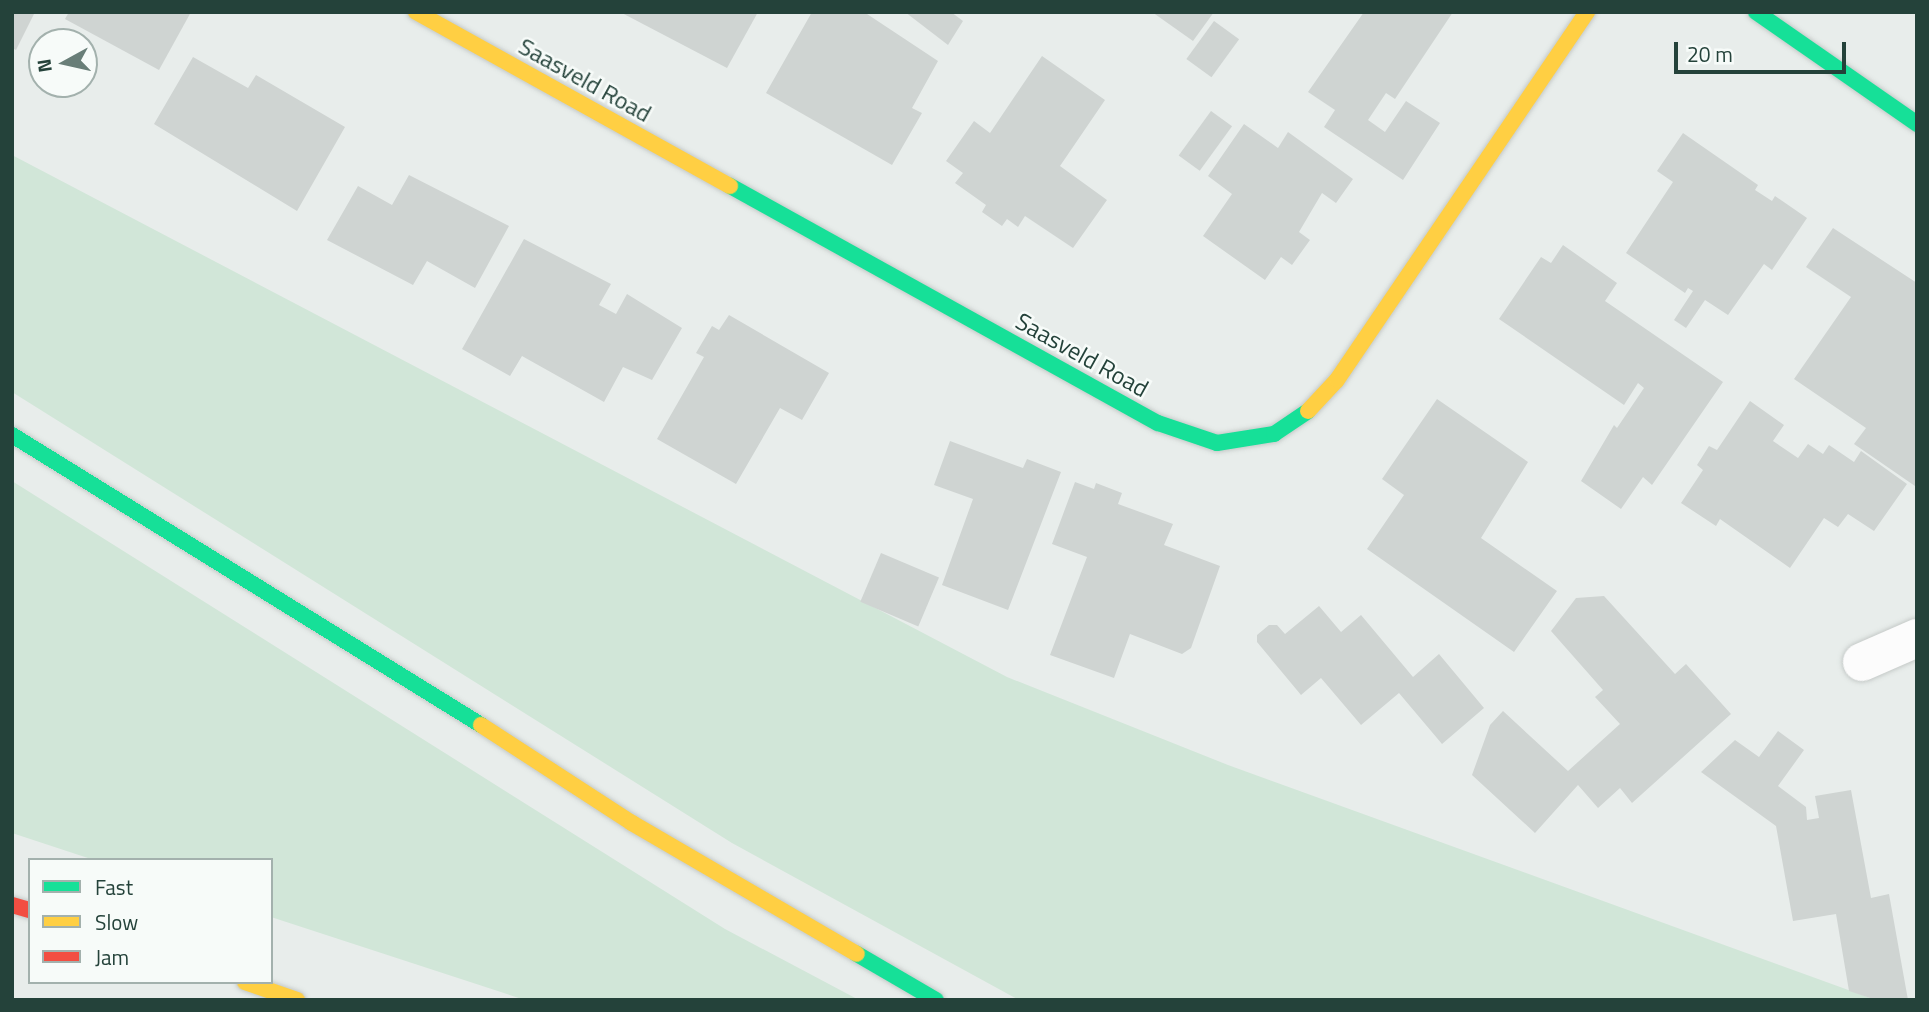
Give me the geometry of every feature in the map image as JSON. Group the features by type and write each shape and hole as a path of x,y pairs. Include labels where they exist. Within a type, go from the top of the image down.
{"main road":[{"name":"Saasveld Road","path":"416,12 1157,423 1217,443 1274,434 1308,412 1337,380 1587,12"},
{"path":"1756,12 1917,124"},
{"path":"12,435 445,701 632,823 936,1000"},
{"path":"251,984 298,1000"}],"street":[{"path":"1862,662 1917,638"}],"green space":[{"path":"12,155 1007,677 1228,765 1876,1000 1019,1000 732,843 12,392"},
{"path":"12,481 725,929 859,1000 525,1000 273,918 273,858 88,858 12,833"}],"building":[{"path":"12,12 35,12 16,50 12,48"},
{"path":"69,12 191,12 159,70 98,37 98,28 82,28 65,19"},
{"path":"620,12 758,12 727,68"},
{"path":"812,12 864,12 938,61 912,108 922,113 892,165 766,93"},
{"path":"905,12 951,12 963,21 948,45"},
{"path":"1152,12 1214,12 1193,41"},
{"path":"1364,12 1453,12 1395,99 1386,93 1368,120 1385,132 1406,101 1440,123 1403,180 1324,127 1335,110 1308,92"},
{"path":"1214,21 1239,39 1211,77 1186,59"},
{"path":"1042,56 1105,100 1060,166 1107,200 1073,248 1025,216 1018,227 1007,219 1002,226 982,212 986,205 955,183 963,173 946,161 974,121 990,133"},
{"path":"193,57 248,88 256,75 345,127 297,211 154,124"},
{"path":"1211,111 1232,126 1200,171 1179,155"},
{"path":"1244,124 1278,148 1288,132 1353,179 1336,203 1322,193 1299,232 1310,240 1292,265 1281,257 1265,280 1203,236 1232,194 1208,176"},
{"path":"1683,133 1758,185 1755,190 1772,201 1775,196 1807,218 1772,270 1764,264 1728,315 1705,300 1686,328 1674,320 1693,291 1688,288 1685,293 1626,253 1673,182 1657,171"},
{"path":"409,175 509,226 475,288 427,261 413,285 327,240 358,186 392,205"},
{"path":"1833,228 1917,283 1915,486 1854,444 1866,428 1794,379 1851,297 1806,267"},
{"path":"524,239 611,284 599,305 616,314 627,294 682,328 652,380 623,367 604,402 522,356 510,376 462,349"},
{"path":"1563,245 1617,283 1605,301 1723,382 1652,485 1643,477 1621,509 1581,481 1614,425 1617,428 1644,388 1638,383 1624,405 1499,319 1541,257 1551,263"},
{"path":"729,315 829,373 802,420 780,408 736,484 657,439 704,357 696,353 712,326 719,330"},
{"path":"1437,399 1528,462 1481,538 1557,591 1514,652 1367,549 1404,495 1382,479"},
{"path":"1750,401 1784,425 1773,441 1798,458 1808,444 1823,454 1829,445 1854,462 1861,451 1907,484 1874,531 1848,514 1838,527 1824,518 1790,568 1720,519 1716,526 1681,503 1703,470 1697,465 1709,446 1717,450"},
{"path":"950,441 1023,468 1027,459 1061,472 1008,610 942,585 973,499 934,485"},
{"path":"1075,482 1094,489 1096,483 1122,493 1118,504 1173,524 1164,545 1220,566 1191,648 1182,654 1130,634 1114,678 1050,655 1087,557 1052,544"},
{"path":"881,553 939,578 918,626 860,602"},
{"path":"1604,596 1675,674 1686,664 1731,714 1632,803 1620,788 1598,808 1578,785 1535,833 1472,775 1490,725 1503,711 1568,771 1620,724 1595,697 1603,690 1551,631 1576,598"},
{"path":"1319,606 1341,632 1361,615 1413,677 1439,654 1484,708 1442,744 1399,693 1361,725 1321,678 1301,695 1257,642 1257,635 1269,625 1277,625 1285,634"},
{"path":"1778,731 1804,750 1778,786 1806,807 1807,820 1819,818 1815,796 1851,790 1871,898 1889,894 1908,1000 1876,1000 1849,991 1836,914 1793,921 1776,826 1701,772 1735,740 1759,757"}],"traffic: fast":[{"path":"1756,12 1917,124"},
{"path":"730,186 1158,423 1217,443 1274,434 1308,411"},
{"path":"12,435 481,725"},
{"path":"857,954 936,1000"}],"traffic: slow":[{"path":"416,12 730,186"},
{"path":"1308,411 1337,380 1587,12"},
{"path":"481,725 632,823 857,954"},
{"path":"251,984 297,1000"}],"traffic: jam":[{"path":"12,905 28,909"}]}
